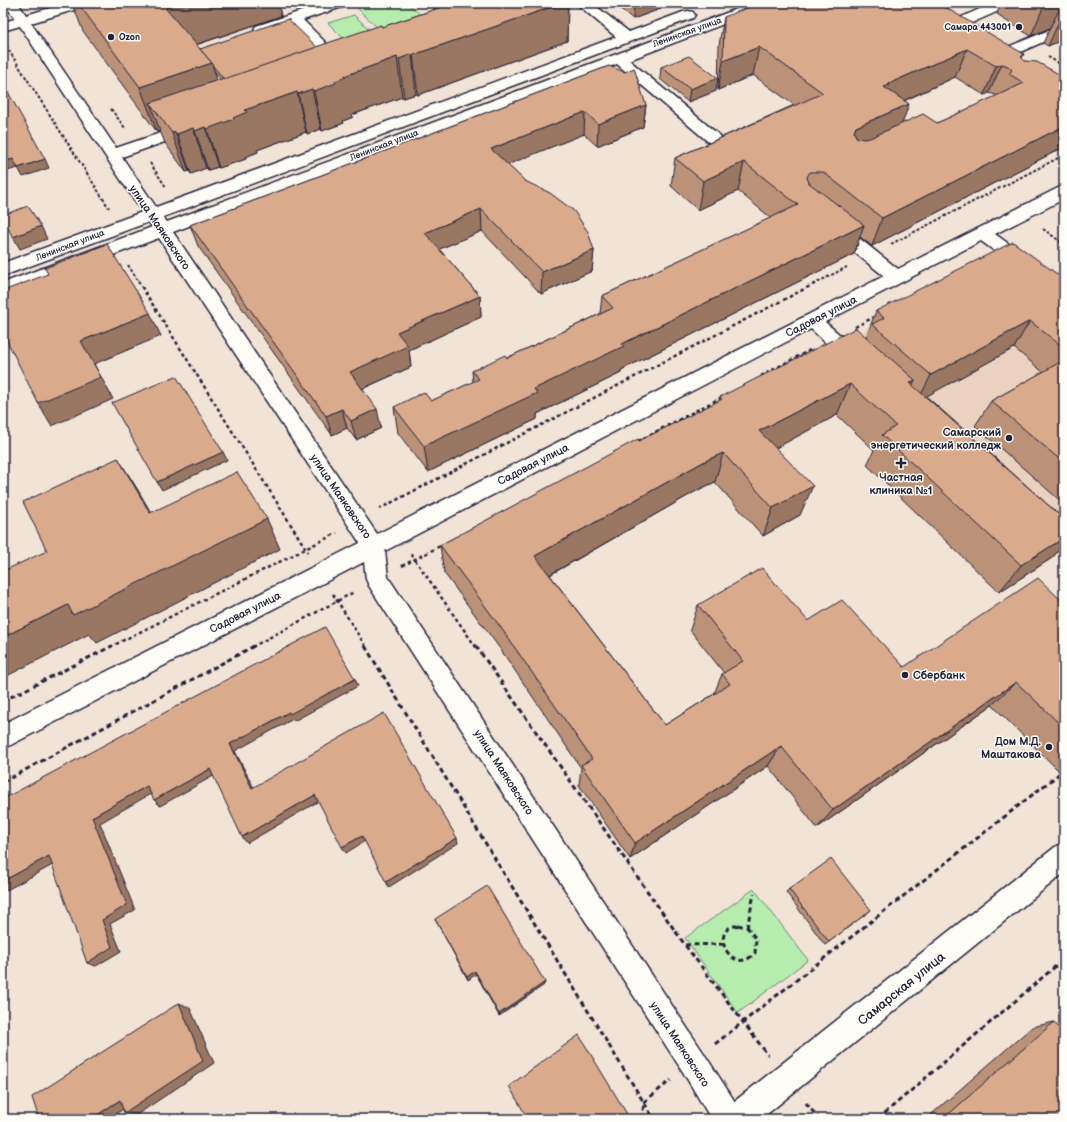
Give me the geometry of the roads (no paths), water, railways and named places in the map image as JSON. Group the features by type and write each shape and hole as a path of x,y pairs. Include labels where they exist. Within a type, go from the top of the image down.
{"street":[{"name":"улица Маяковского","path":"11,3 359,523 374,547 377,579 728,1119"},
{"path":"3,27 82,3"},
{"path":"249,33 340,3"},
{"path":"436,3 473,28 452,36"},
{"path":"582,3 627,38"},
{"name":"Ленинская улица","path":"3,290 766,3"},
{"path":"960,22 1005,3"},
{"name":"Ленинская улица","path":"3,270 699,11"},
{"path":"948,15 974,31"},
{"path":"294,18 351,71 332,78"},
{"path":"663,24 677,36"},
{"path":"1014,55 1064,28"},
{"path":"994,44 1014,55 1064,40"},
{"path":"587,52 602,64"},
{"path":"618,58 719,143"},
{"path":"112,155 203,123"},
{"name":"Садовая улица","path":"3,737 1064,192"},
{"path":"820,216 897,277"},
{"path":"982,233 1064,293"},
{"path":"813,321 868,370"},
{"name":"Самарская улица","path":"737,1119 1064,856"}],"place":[{"name":"Самара 443001","path":"1019,27"},
{"name":"Ozon","path":"111,37"},
{"name":"Самарский энергетический колледж","path":"1009,438"},
{"name":"Частная клиника №1","path":"901,463"},
{"name":"Сбербанк","path":"905,675"},
{"name":"Дом М.Д. Маштакова","path":"1049,747"}]}
